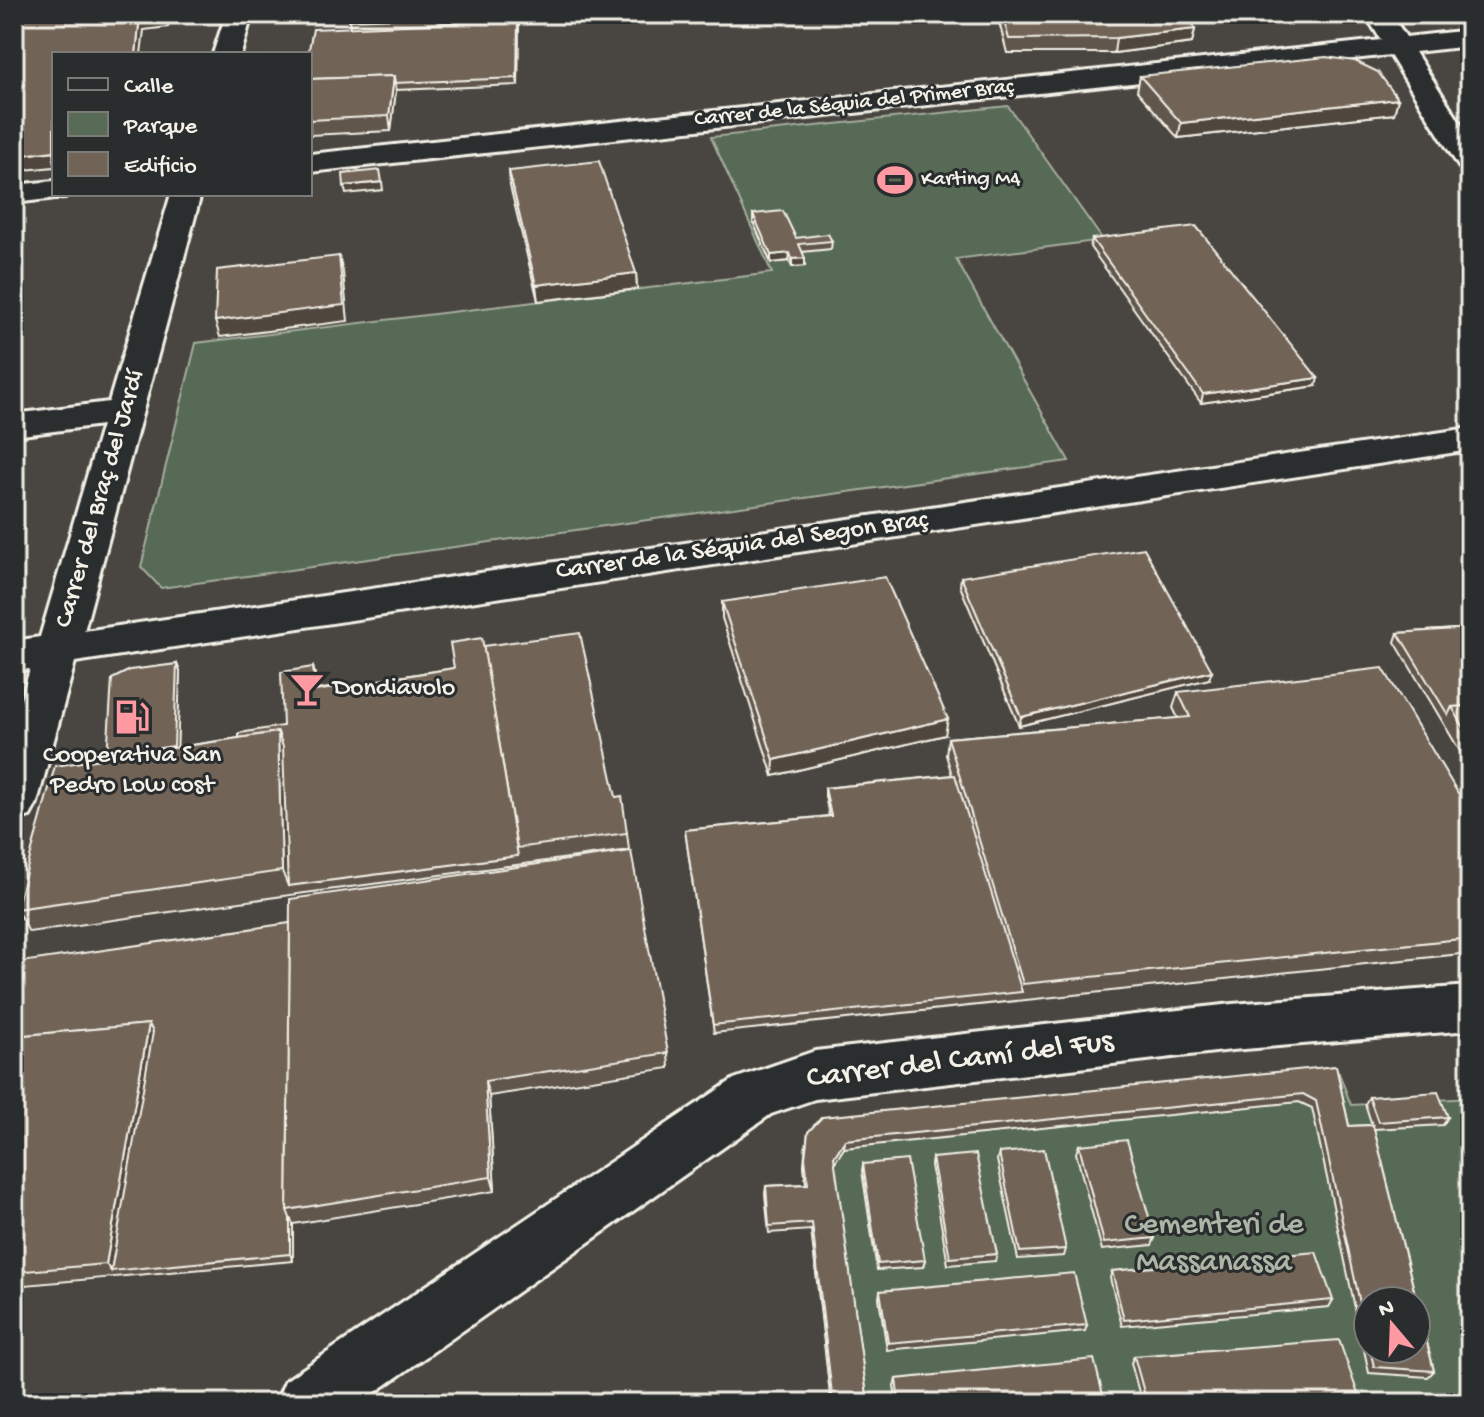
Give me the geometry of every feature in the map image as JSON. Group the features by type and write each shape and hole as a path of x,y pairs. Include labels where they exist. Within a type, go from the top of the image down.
{"street":[{"path":"228,52 239,14"},
{"path":"1378,14 1470,161"},
{"name":"Carrer de la Séquia del Primer Braç","path":"312,163 1470,38"},
{"path":"14,194 52,190"},
{"name":"Carrer del Braç del Jardí","path":"14,803 185,196"},
{"path":"14,425 125,411"},
{"name":"Carrer de la Séquia del Segon Braç","path":"14,656 1470,439"},
{"name":"Carrer del Camí del Fus","path":"307,1403 753,1096 815,1075 1232,1027 1470,1008"}],"shaded area":[{"path":"14,14 1470,14 1470,1403 14,1403"}],"green space":[{"path":"1008,106 1103,240 956,259 1069,461 161,588 141,567 196,343 772,273 711,137"},
{"name":"Cementeri de Massanassa","path":"1339,1073 1351,1105 1470,1098 1470,1403 831,1403 804,1165 805,1147 810,1135 839,1121"}],"building":[{"path":"14,14 155,14 140,15 136,52 52,52 52,151 14,156"},
{"path":"350,14 503,14 349,20"},
{"path":"1002,14 1189,14 1195,29 1116,38 1009,39"},
{"path":"518,20 517,78 395,83 394,76 312,79 312,52 308,52 313,29"},
{"path":"1326,57 1355,61 1378,72 1398,99 1181,123 1140,76"},
{"path":"394,76 389,116 312,120 312,79"},
{"path":"599,161 636,273 536,285 509,171"},
{"path":"380,170 382,182 344,186 343,174"},
{"path":"783,211 796,238 828,234 832,241 799,244 805,258 792,259 790,253 771,255 753,214"},
{"path":"1196,226 1318,378 1203,394 1092,239"},
{"path":"339,256 344,305 215,321 217,270"},
{"path":"1144,548 1212,671 1021,717 961,577"},
{"path":"885,577 948,719 774,760 722,602"},
{"path":"1470,628 1470,706 1452,707 1448,715 1398,633"},
{"path":"580,633 616,797 622,796 627,833 517,848 483,646"},
{"path":"482,638 518,856 288,886 283,747 278,732 239,738 239,733 283,726 281,672 313,667 315,691 454,668 450,643"},
{"path":"177,664 174,746 107,756 112,679 130,670"},
{"path":"1383,668 1470,813 1470,938 1023,984 948,738 1190,717 1178,692"},
{"path":"1470,706 1470,738 1452,707"},
{"path":"278,732 282,871 16,909 55,766"},
{"path":"955,775 1022,992 713,1025 685,830 831,816 825,788"},
{"path":"631,851 668,1053 485,1081 491,1177 287,1210 290,899"},
{"path":"290,923 287,1210 290,1218 290,1254 111,1271 153,1032 149,1024 14,1036 14,963"},
{"path":"149,1024 106,1264 14,1272 14,1036"},
{"path":"1336,1066 1349,1126 1373,1125 1413,1285 1356,1285 1316,1101 1303,1094 845,1140 834,1157 868,1403 833,1403 812,1223 769,1226 766,1186 808,1184 805,1158 808,1132 822,1117"},
{"path":"1438,1092 1448,1117 1378,1122 1369,1097"},
{"path":"1127,1140 1155,1238 1104,1243 1079,1145"},
{"path":"1044,1149 1066,1249 1020,1252 999,1153"},
{"path":"976,1154 997,1254 950,1258 932,1158"},
{"path":"907,1160 925,1260 878,1264 863,1164"},
{"path":"1316,1252 1333,1300 1124,1320 1112,1271"},
{"path":"1074,1273 1087,1325 888,1343 880,1291"},
{"path":"1339,1340 1359,1397 1291,1403 1147,1403 1134,1356"},
{"path":"1094,1359 1105,1403 899,1403 896,1379"},
{"path":"1432,1363 1434,1371 1374,1367"}],"place":[{"name":"Karting M4","path":"895,180"},
{"name":"Dondiavolo","path":"307,689"},
{"name":"Cooperativa San Pedro Low cost","path":"132,717"}]}
